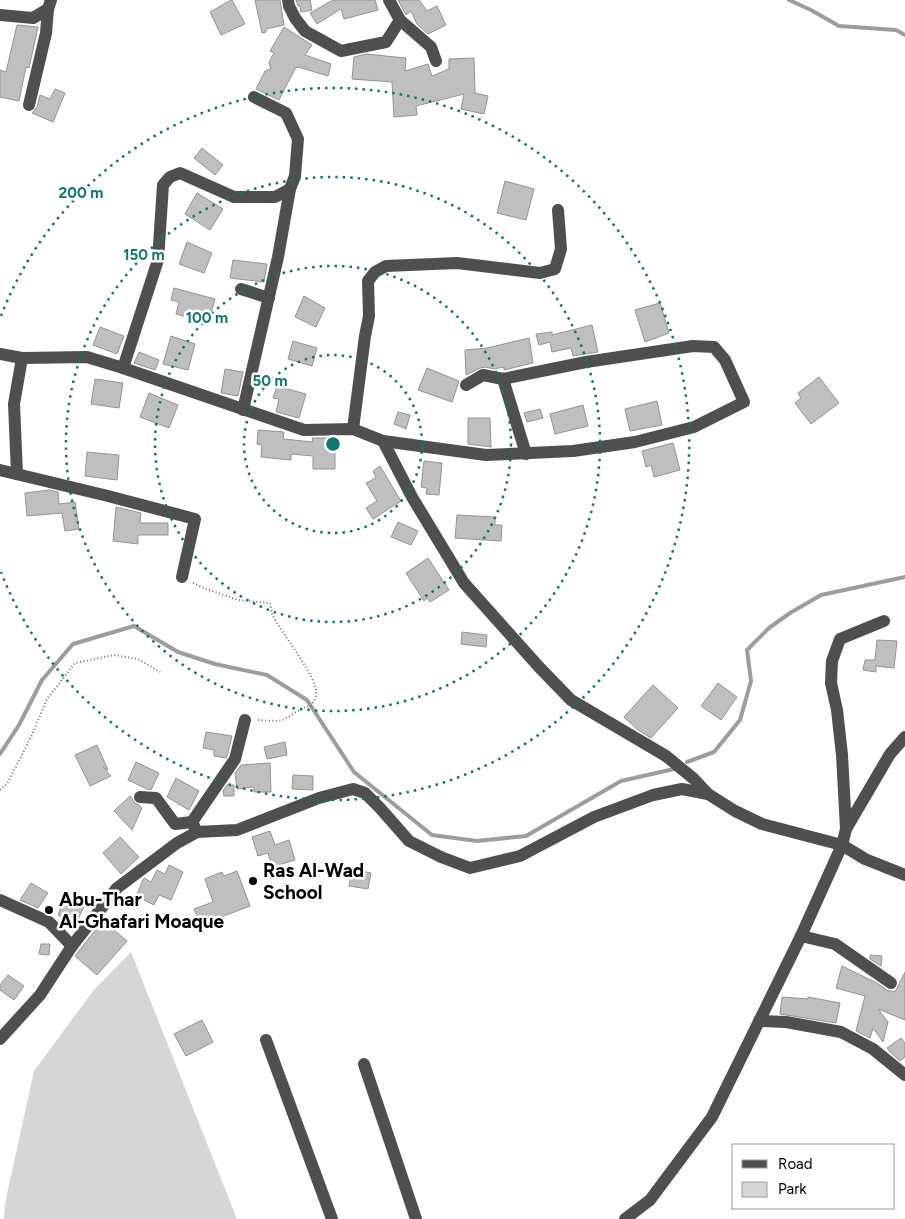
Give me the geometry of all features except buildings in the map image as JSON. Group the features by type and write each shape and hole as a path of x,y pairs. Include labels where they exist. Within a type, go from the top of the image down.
{"street":[{"path":"288,0 295,18 305,31 341,51 386,42 400,20"},
{"path":"389,0 400,20 431,47 436,61"},
{"path":"0,16 33,18 49,5"},
{"path":"29,105 46,32 49,5"},
{"path":"243,410 278,257 290,189 296,176 298,139 286,113 254,97"},
{"path":"123,368 158,260 162,185 170,177 180,173 234,197 275,197 290,189"},
{"path":"353,429 364,336 369,316 368,281 375,272 386,266 458,263 540,273 555,269 561,249 558,210"},
{"path":"241,289 269,298"},
{"path":"0,354 22,358 87,357 304,430 353,429 383,441 486,455 573,451 634,442 694,427 744,402 726,360 714,347 693,346 586,362 503,379 483,375 466,385"},
{"path":"17,474 14,404 22,358"},
{"path":"503,379 526,454"},
{"path":"383,441 412,498 464,583 571,700 666,756 694,779 708,794 735,811 762,824 842,845 866,859 905,875"},
{"path":"0,470 195,519 182,577"},
{"path":"846,829 842,755 831,683 832,661 840,639 884,621"},
{"path":"0,1039 40,995 72,946 117,888 177,843 194,827 235,759 245,720"},
{"path":"625,1219 650,1200 712,1117 801,936 842,845 846,829 890,754 905,737"},
{"path":"140,797 156,798 175,824 237,830 319,798 353,789 365,793 409,841 441,857 470,868 520,856 594,817 654,795 682,790 708,794"},
{"path":"0,900 49,922 72,946"},
{"path":"801,936 835,944 891,983"},
{"path":"759,1021 786,1022 841,1032 873,1049 905,1075"},
{"path":"266,1040 332,1219"},
{"path":"364,1064 416,1219"}],"path":[{"path":"182,577 206,589 238,600 270,602 272,613 315,685 316,696 311,706 304,706 280,721 245,720"},
{"path":"0,790 7,784 32,735 47,699 76,663 114,655 138,659 160,672"}],"green space":[{"path":"131,952 237,1219 4,1219 5,1203 34,1071 93,991"}],"waterway":[{"path":"789,0 839,26 896,30 905,35"},
{"path":"687,762 714,752 740,720 751,681 747,650 769,628 821,595 905,577"},
{"path":"0,754 19,725 42,680 73,644 134,626 178,652 215,664 267,675 307,700 354,772 432,835 477,841 526,836 621,781 674,769"}],"place":[{"name":"Ras Al-Wad School","path":"253,881"},
{"name":"Abu-Thar Al-Ghafari Moaque","path":"49,910"}]}
